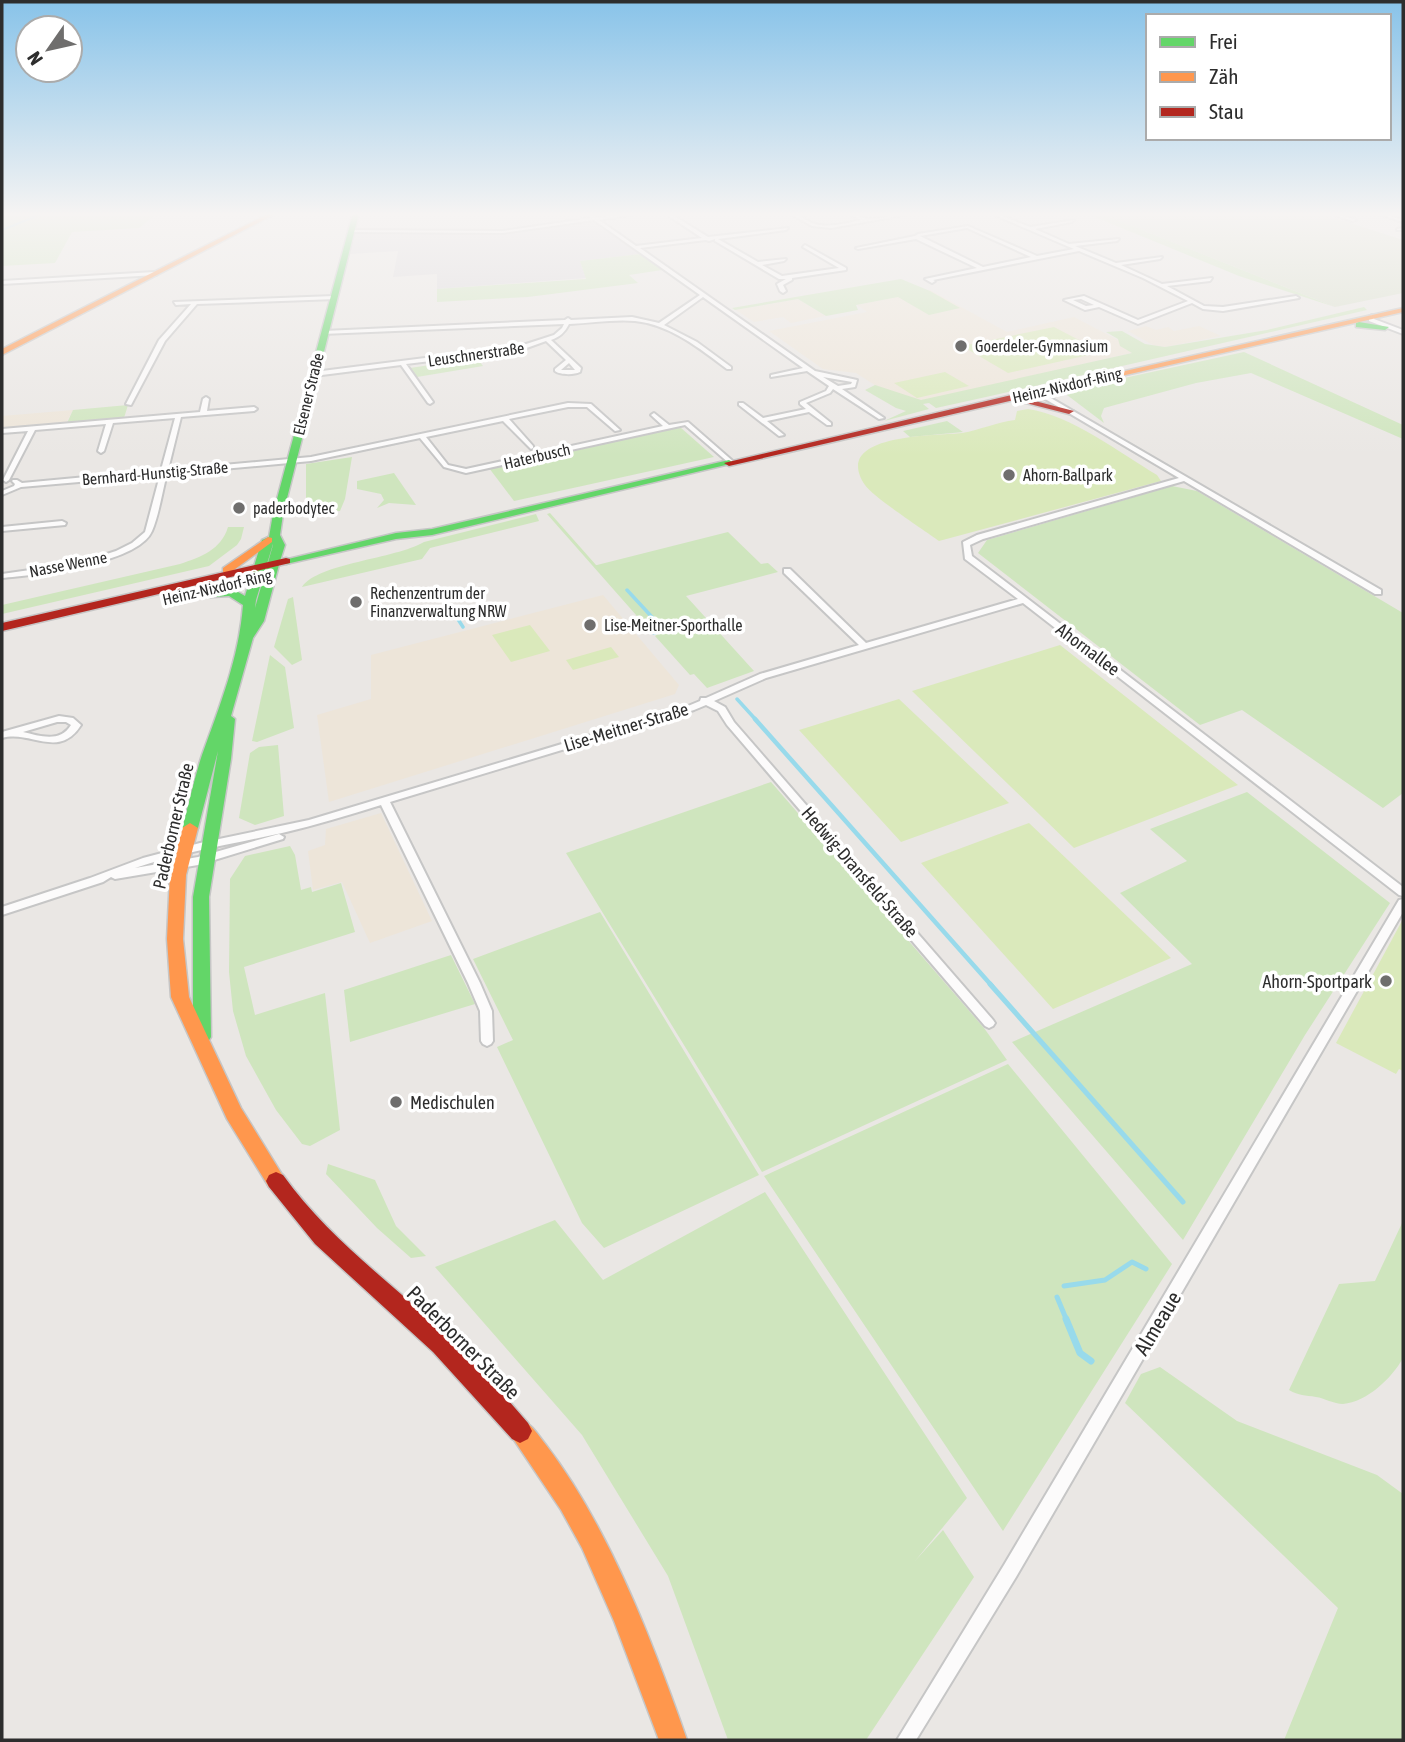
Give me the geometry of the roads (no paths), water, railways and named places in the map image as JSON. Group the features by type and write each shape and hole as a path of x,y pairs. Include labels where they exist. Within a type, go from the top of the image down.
{"street":[{"path":"5,349 114,294"},
{"name":"Elsener Straße","path":"265,571 335,294"},
{"path":"1178,294 1203,307 1223,310 1296,298"},
{"path":"661,324 703,295 809,371 881,418"},
{"path":"1100,305 1085,308 1067,300 1082,296 1138,322 1190,302"},
{"path":"176,303 334,298"},
{"path":"129,404 162,340 194,304"},
{"name":"Heinz-Nixdorf-Ring","path":"2,627 209,579 398,545 432,533 1037,392 1340,324 1379,322 1403,310"},
{"path":"324,333 616,318 661,324 681,332 729,368"},
{"name":"Leuschnerstraße","path":"314,374 521,348 548,340 564,329 568,320"},
{"path":"1379,322 1403,331"},
{"path":"1379,322 1403,331"},
{"name":"Leuschnerstraße","path":"548,340 570,360"},
{"name":"Leuschnerstraße","path":"402,363 430,402"},
{"path":"773,376 809,371 855,381 853,386 835,387 803,401 809,410 829,424"},
{"path":"1037,392 1378,592"},
{"path":"203,414 206,399"},
{"path":"999,401 1042,403 1069,411"},
{"path":"741,404 780,435"},
{"path":"291,461 325,457 568,405 589,405 617,430"},
{"path":"2,431 254,409"},
{"path":"762,420 809,410"},
{"path":"231,421 233,411"},
{"path":"654,415 668,427"},
{"name":"Nasse Wenne","path":"2,576 91,562 140,542 148,533 178,417"},
{"name":"Haterbusch","path":"504,418 531,447"},
{"path":"101,452 110,422"},
{"name":"Haterbusch","path":"421,435 446,466 466,471 686,423 732,463"},
{"path":"4,480 32,429"},
{"name":"Bernhard-Hunstig-Straße","path":"2,493 19,485 291,461"},
{"name":"Ahornallee","path":"1185,479 980,537 966,544 965,552 969,559 1403,894"},
{"name":"Bernhard-Hunstig-Straße","path":"4,480 17,482 19,485"},
{"path":"2,528 62,523"},
{"name":"Heinz-Nixdorf-Ring","path":"2,637 180,596 342,549 396,536 432,533"},
{"path":"209,579 273,540 283,549 299,553 342,549"},
{"name":"Paderborner Straße","path":"247,638 245,621 248,603 265,571"},
{"name":"Paderborner Straße","path":"265,571 258,621 247,638 229,703 208,758 181,864 175,928 180,997 240,1124 294,1209 337,1254 413,1318 473,1376 529,1442 562,1488 602,1559 620,1598 673,1740"},
{"path":"787,571 865,647"},
{"path":"180,596 231,592 240,595 248,603"},
{"name":"Lise-Meitner-Straße","path":"94,880 181,864 207,852 709,703 763,676 1024,600"},
{"name":"Paderborner Straße","path":"202,1040 199,943 201,892 226,758 229,703"},
{"name":"Hedwig-Dransfeld-Straße","path":"709,703 721,720 730,723 989,1023"},
{"path":"60,719 69,719 76,725 68,735 54,740 6,734 60,719"},
{"path":"384,800 486,1011 487,1041"},
{"name":"Lise-Meitner-Straße","path":"207,852 275,838 310,823"},
{"path":"2,911 94,880 130,864 185,847 207,852"},
{"name":"Almeaue","path":"906,1740 1017,1559 1403,894"}],"waterway":[{"path":"627,590 664,630 654,633"},
{"path":"441,593 463,627"},
{"path":"737,699 757,721"},
{"path":"755,719 992,986"},
{"path":"990,984 1183,1202"},
{"path":"1064,1286 1105,1280 1132,1262 1146,1269"},
{"path":"1057,1297 1067,1321"},
{"path":"1066,1319 1080,1353 1091,1361"}],"place":[{"name":"Goerdeler-Gymnasium","path":"961,346"},
{"name":"Ahorn-Ballpark","path":"1009,475"},
{"name":"paderbodytec","path":"239,508"},
{"name":"Rechenzentrum der Finanzverwaltung NRW","path":"356,602"},
{"name":"Lise-Meitner-Sporthalle","path":"590,625"},
{"name":"Ahorn-Sportpark","path":"1386,981"},
{"name":"Medischulen","path":"396,1102"}]}
